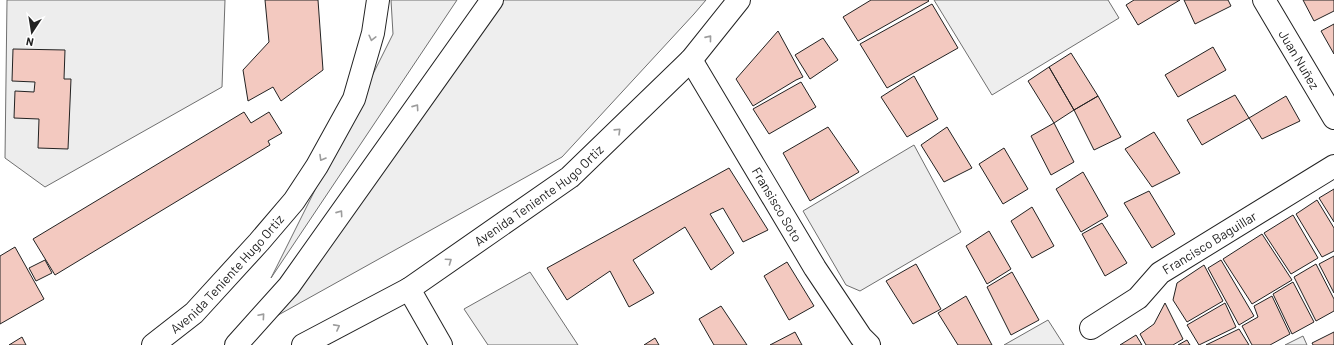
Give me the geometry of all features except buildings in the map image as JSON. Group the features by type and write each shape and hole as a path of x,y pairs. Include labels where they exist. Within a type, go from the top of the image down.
{"main road":[{"name":"Avenida Teniente Hugo Ortiz","path":"153,345 194,312 254,248 294,201 313,172 338,130 354,99 373,33 378,0"},
{"path":"236,345 288,286 492,0"},
{"name":"Avenida Teniente Hugo Ortiz","path":"303,345 409,289 570,177 690,60 739,0"},
{"name":"Juan Nuñez","path":"1264,0 1334,118"},
{"name":"Fransisco Soto","path":"690,60 815,268 861,337 869,345"},
{"name":"Francisco Baguillar","path":"1091,328 1138,298 1160,273 1334,166"},
{"path":"409,289 442,345"}],"shaded area":[{"path":"7,0 225,0 222,87 45,187 5,158"},
{"path":"391,0 457,0 271,278 393,34"},
{"path":"503,0 706,0 562,157 246,333 300,253"},
{"path":"934,0 1108,0 1119,18 992,95"},
{"path":"914,145 961,232 860,291 846,285 803,211"},
{"path":"530,272 578,345 488,345 464,309"},
{"path":"1048,320 1064,345 1004,345"},
{"path":"1303,336 1307,345 1285,345"}]}
